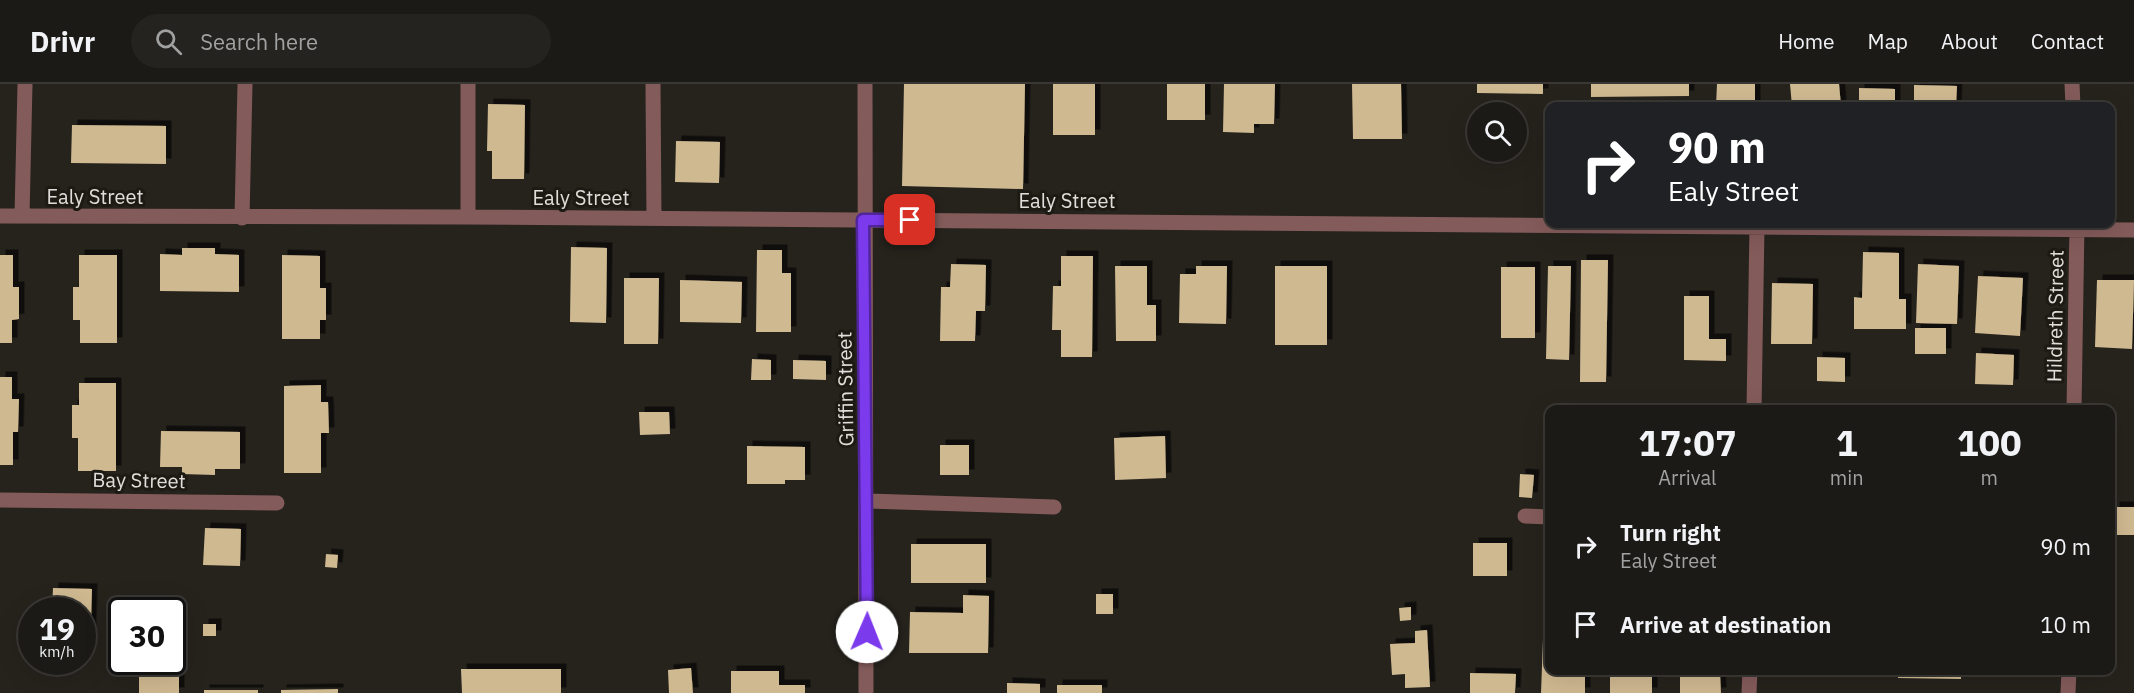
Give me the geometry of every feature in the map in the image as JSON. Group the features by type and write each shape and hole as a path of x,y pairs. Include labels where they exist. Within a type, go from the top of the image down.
{"street":[{"path":"22,216 24,84"},
{"path":"242,218 245,84"},
{"path":"468,84 468,217"},
{"path":"653,84 654,218"},
{"name":"Griffin Street","path":"865,84 863,220 868,501 866,693"},
{"path":"2072,84 2073,102"},
{"name":"Ealy Street","path":"0,216 1545,225"},
{"path":"1754,405 1757,228"},
{"name":"Hildreth Street","path":"2074,405 2077,228"},
{"name":"Ealy Street","path":"2106,228 2134,230"},
{"name":"Bay Street","path":"0,500 277,503"},
{"path":"868,501 1054,507"},
{"path":"1526,516 1545,517"},
{"path":"1749,693 1750,675"},
{"path":"2068,675 2068,693"}],"building":[{"path":"904,84 1025,84 1023,189 902,186"},
{"path":"1053,84 1095,84 1095,135 1053,135"},
{"path":"1167,84 1205,84 1205,120 1167,120"},
{"path":"1224,84 1275,84 1274,124 1254,124 1254,133 1223,132"},
{"path":"1352,84 1401,84 1402,139 1353,139"},
{"path":"1477,84 1543,84 1543,94 1477,93"},
{"path":"1591,84 1689,84 1689,96 1591,97"},
{"path":"1717,84 1755,84 1755,102 1716,102"},
{"path":"1790,84 1839,84 1841,102 1792,102"},
{"path":"1914,85 1957,86 1956,102 1914,102"},
{"path":"1859,88 1895,89 1895,102 1859,102"},
{"path":"488,104 525,105 524,179 492,179 492,151 487,151"},
{"path":"72,125 166,126 166,164 71,163"},
{"path":"676,141 720,142 719,183 675,182"},
{"path":"571,247 607,248 606,323 570,322"},
{"path":"182,248 215,248 215,254 239,255 239,292 160,291 160,254 182,255"},
{"path":"757,250 782,250 782,273 791,273 791,332 756,332"},
{"path":"1863,252 1899,253 1899,299 1906,299 1906,329 1854,329 1854,297 1862,298"},
{"path":"0,255 13,255 13,287 19,287 19,319 12,320 12,343 0,343"},
{"path":"79,255 117,255 117,343 80,343 80,320 73,320 73,287 79,287"},
{"path":"282,255 320,256 320,288 326,288 326,320 320,320 320,339 282,339"},
{"path":"1061,256 1093,256 1092,357 1061,357 1061,330 1052,330 1053,286 1061,286"},
{"path":"1581,260 1608,260 1606,382 1580,382"},
{"path":"951,264 986,265 985,311 976,311 975,341 940,341 941,287 950,287"},
{"path":"1918,264 1959,266 1957,324 1916,323"},
{"path":"1115,266 1147,266 1147,305 1156,305 1156,341 1116,341"},
{"path":"1196,266 1227,266 1226,324 1179,323 1180,274 1196,274"},
{"path":"1275,266 1327,266 1327,345 1275,345"},
{"path":"1548,266 1571,266 1569,360 1546,359"},
{"path":"1501,267 1535,267 1535,338 1501,338"},
{"path":"1978,276 2023,278 2020,336 1975,333"},
{"path":"624,278 659,278 658,344 624,344"},
{"path":"680,280 742,282 741,323 680,322"},
{"path":"2097,280 2134,280 2132,349 2095,347"},
{"path":"1772,283 1813,284 1812,344 1771,344"},
{"path":"1684,296 1709,296 1709,339 1726,339 1726,361 1684,360"},
{"path":"1915,328 1946,328 1946,354 1915,354"},
{"path":"1976,353 2014,355 2013,385 1975,384"},
{"path":"1817,357 1845,358 1845,382 1817,381"},
{"path":"752,359 771,360 771,380 751,380"},
{"path":"793,360 826,361 826,380 793,379"},
{"path":"0,377 12,377 12,399 19,399 18,432 13,432 13,465 0,465"},
{"path":"79,383 116,383 116,471 78,471 78,438 72,438 72,405 79,405"},
{"path":"321,385 321,402 328,402 329,433 321,433 321,473 284,473 284,386"},
{"path":"639,412 669,412 670,434 640,435"},
{"path":"161,431 240,432 240,469 215,469 215,475 182,474 182,467 160,467"},
{"path":"1165,436 1166,478 1115,480 1114,438"},
{"path":"940,445 969,445 969,475 940,475"},
{"path":"747,446 805,447 805,480 785,480 785,484 747,484"},
{"path":"1520,474 1534,475 1532,498 1519,497"},
{"path":"2115,507 2134,507 2134,535 2115,535"},
{"path":"205,528 241,529 240,566 203,565"},
{"path":"1473,543 1507,543 1507,576 1473,576"},
{"path":"911,544 986,544 986,583 911,583"},
{"path":"326,554 338,555 337,568 325,567"},
{"path":"1543,560 1545,560 1545,582 1543,582"},
{"path":"53,588 92,589 92,597 53,597"},
{"path":"1096,594 1113,594 1113,614 1096,614"},
{"path":"963,595 989,596 988,653 909,653 910,612 963,613"},
{"path":"1411,607 1411,620 1400,621 1399,608"},
{"path":"203,624 216,624 216,636 203,636"},
{"path":"1427,630 1430,687 1405,688 1405,674 1392,675 1390,644 1415,643 1415,631"},
{"path":"1543,639 1545,639 1545,675 1585,675 1585,693 1541,693"},
{"path":"691,668 693,693 669,693 668,670"},
{"path":"461,669 561,669 561,693 462,693"},
{"path":"731,671 779,671 779,685 805,685 805,693 731,693"},
{"path":"1470,673 1516,674 1515,693 1470,693"},
{"path":"139,675 179,675 179,693 139,693"},
{"path":"1610,675 1652,677 1652,693 1610,693"},
{"path":"1680,675 1720,675 1721,693 1680,693"},
{"path":"1898,675 1961,675 1961,679 1898,678"},
{"path":"1007,683 1040,684 1040,693 1007,693"},
{"path":"1057,685 1102,685 1102,693 1057,693"},
{"path":"338,689 338,693 281,693 281,690"},
{"path":"204,690 258,690 258,693 204,693"}],"route":[{"path":"867,632 868,501 863,220 910,220"}]}
